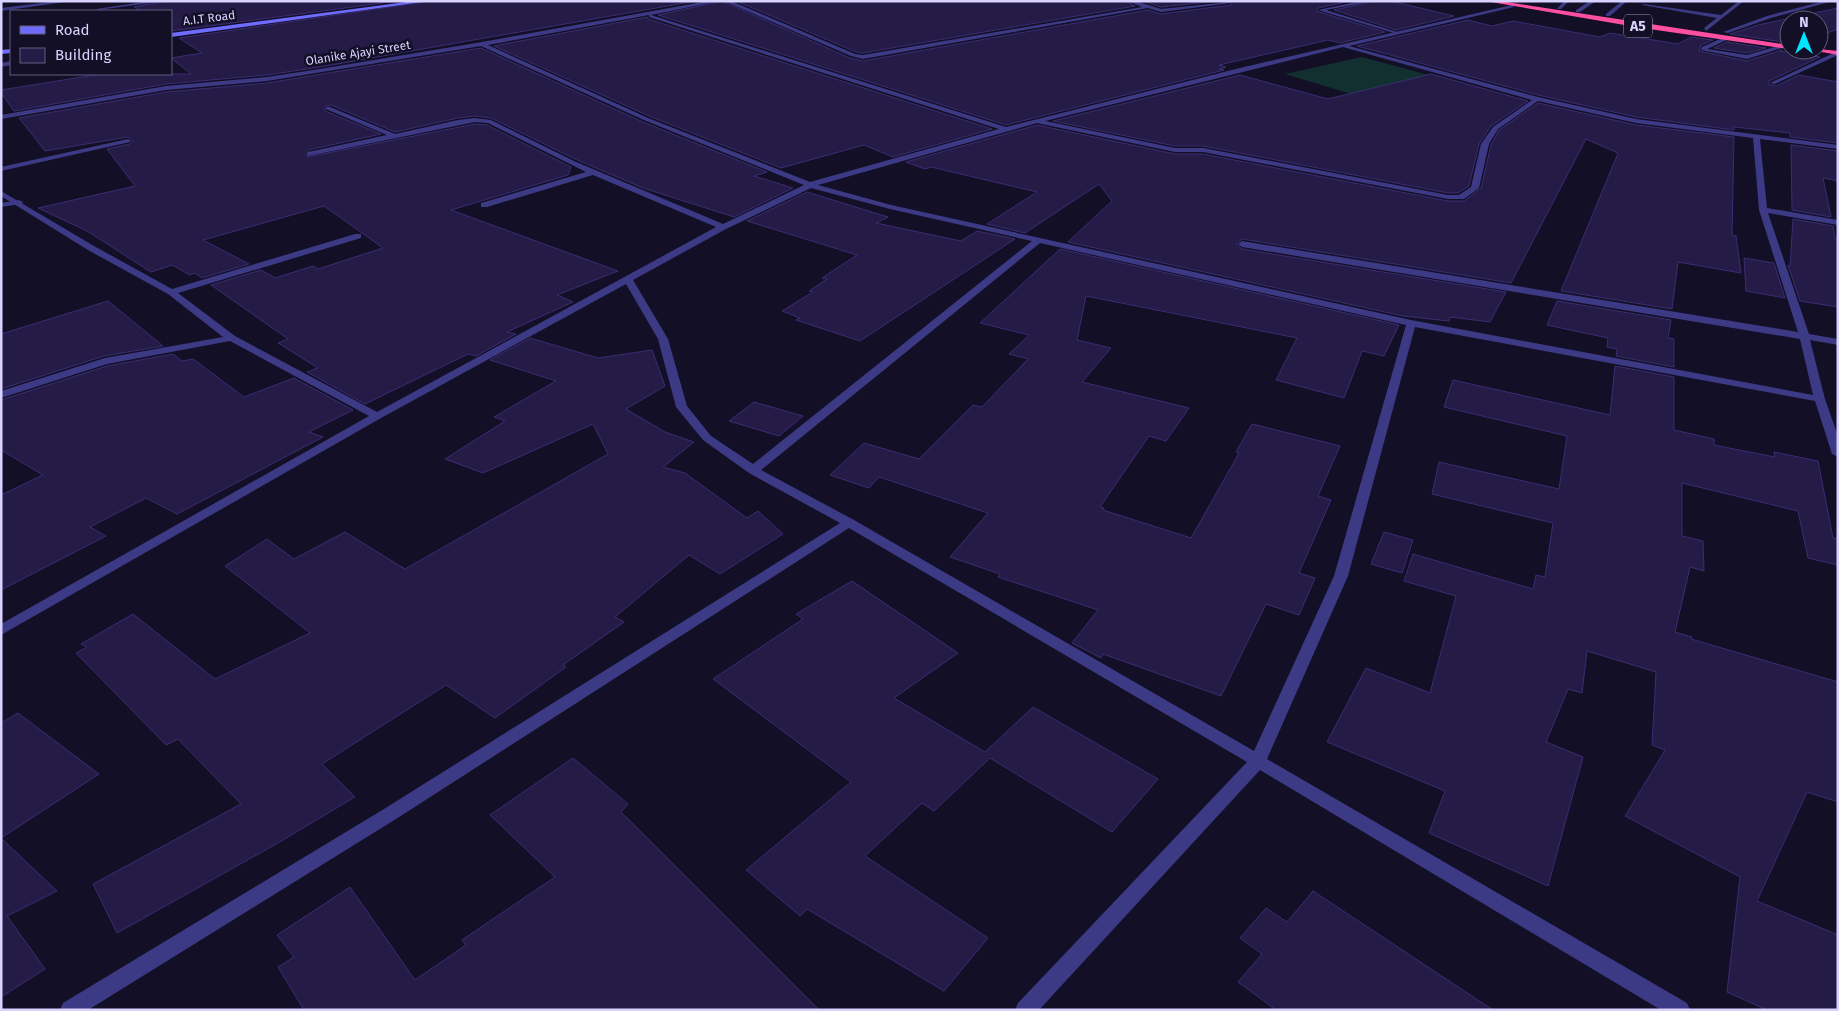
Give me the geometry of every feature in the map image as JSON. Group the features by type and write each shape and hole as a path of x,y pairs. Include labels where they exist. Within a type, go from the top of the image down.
{"highway":[{"name":"A5","path":"1488,1 1559,8 1706,30 1727,35"},
{"name":"A5","path":"1516,4 1779,43"}],"street":[{"path":"1,10 70,1"},
{"path":"96,1 98,10 164,1"},
{"name":"A.I.T Road","path":"172,30 402,1"},
{"name":"A.I.T Road","path":"172,34 427,1"},
{"name":"Olanike Ajayi Street","path":"1,116 166,88 303,74 649,15 717,1"},
{"path":"726,1 853,55 864,57 1148,7"},
{"path":"1130,1 1148,7 1169,10 1229,3"},
{"path":"1371,1 1320,10 1395,33"},
{"path":"1559,8 1567,1"},
{"path":"1578,11 1594,1"},
{"path":"1608,15 1625,1"},
{"path":"1706,30 1742,1"},
{"path":"1779,47 1742,57 1704,50 1704,48 1727,35 1769,18 1831,1"},
{"path":"1,630 377,416 723,227 810,185 1006,129 1516,4"},
{"path":"1644,5 1722,17"},
{"path":"649,15 1006,129"},
{"path":"482,44 646,119 810,185 890,207 1411,322 1820,398"},
{"path":"1712,44 1728,46"},
{"path":"1344,47 1537,99 1636,121 1838,147"},
{"path":"1745,49 1762,52"},
{"path":"1774,83 1837,53"},
{"path":"1037,122 1175,150 1203,150 1332,173 1418,192 1461,197 1475,188 1485,144 1495,128 1537,99"},
{"path":"328,108 394,136"},
{"path":"311,154 458,122 489,121 594,172 723,227"},
{"path":"1755,136 1758,142 1762,210 1804,335 1820,398 1838,454"},
{"path":"1,169 128,141"},
{"path":"484,206 594,172"},
{"path":"1,193 19,202 91,248 171,292 231,338 377,416"},
{"path":"1,206 19,202"},
{"path":"1762,210 1838,223"},
{"path":"171,292 358,236"},
{"path":"753,470 1039,240"},
{"path":"1242,244 1838,342"},
{"path":"628,279 664,340 682,407 708,438 753,470 849,523 1258,761 1680,1010"},
{"path":"1025,1010 1258,761 1341,576 1411,322"},
{"path":"1,395 105,361 231,338"},
{"path":"70,1010 390,814 849,523"}],"green space":[{"path":"1362,57 1436,77 1358,96 1285,74"}],"building":[{"path":"168,1 398,1 172,31 172,10 138,10 134,7"},
{"path":"431,1 696,1 320,67 267,75 166,84 14,111 1,93 1,90 95,75 191,74 172,58 202,53 179,38"},
{"path":"722,1 850,58 863,61 1148,10 1161,14 1231,5 1232,1 1351,1 1318,8 1316,11 1385,32 1340,43 1328,40 1219,65 1226,67 1219,69 1224,70 1006,125 658,15"},
{"path":"736,1 1126,1 1135,6 863,53 856,52"},
{"path":"1143,1 1218,1 1161,7"},
{"path":"1375,1 1391,1 1454,16 1396,30 1334,10"},
{"path":"1838,8 1838,29 1829,32 1829,10"},
{"path":"647,17 648,19 992,129 893,157 864,145 781,168 649,116 494,46"},
{"path":"1468,20 1492,26 1513,21 1600,37 1610,33 1678,44 1691,37 1713,40 1701,45 1699,51 1747,61 1779,51 1779,60 1814,60 1769,81 1768,84 1776,86 1799,75 1838,82 1838,143 1790,137 1790,133 1734,127 1734,130 1636,117 1538,95 1357,46"},
{"path":"1779,21 1779,41 1730,34"},
{"path":"1727,42 1766,48 1747,53 1714,48"},
{"path":"481,48 643,122 767,172 754,176 793,188 734,217 643,188 575,159 491,118 475,116 458,118 395,132 331,105 325,106 325,111 381,134 308,150 307,157 475,124 487,125 571,167 568,175 451,210 618,271 557,295 573,302 507,332 516,334 476,356 468,354 365,404 307,372 318,368 278,343 288,339 211,285 261,270 275,278 313,266 318,269 383,248 324,206 203,240 249,264 202,278 195,273 190,275 172,265 151,272 87,231 38,208 135,186 107,149 130,144 133,141 128,137 45,151 19,118 166,92 267,83"},
{"path":"1431,74 1528,101 1491,126 1479,144 1469,186 1458,193 1448,193 1203,146 1175,146 1053,121 1240,75 1328,99"},
{"path":"1538,103 1636,125 1734,137 1732,235 1736,236 1741,273 1678,262 1672,309 1561,291 1618,153 1586,139 1511,283 1242,239 1236,244 1242,249 1506,292 1490,322 1450,317 1449,321 1403,316 1068,242 1112,201 1099,184 1025,233 987,224 1037,192 931,167 925,169 906,162 1037,125 1175,154 1203,154 1448,201 1464,201 1481,188 1491,145 1499,130"},
{"path":"1791,145 1838,151 1838,181 1823,178 1831,217 1792,210"},
{"path":"807,192 888,217 876,223 961,241 977,231 1015,239 860,341 796,320 800,318 782,311 813,292 809,291 827,279 822,278 857,255 747,221"},
{"path":"1793,219 1833,226 1835,239 1838,239 1838,307 1800,301 1788,265 1790,266"},
{"path":"1060,249 1399,325 1384,356 1362,351 1344,398 1276,380 1297,338 1086,296 1077,340 1111,348 1082,382 1189,408 1166,441 1149,436 1100,507 1104,508 1103,510 1191,538 1239,453 1236,452 1252,424 1340,446 1318,496 1331,500 1299,573 1315,578 1299,615 1266,604 1221,696 1103,654 1101,658 1072,643 1098,610 998,577 1000,574 950,557 988,513 879,477 869,488 830,475 864,443 919,459 973,405 982,407 1028,359 1009,354 1029,335 980,323"},
{"path":"1744,258 1774,263 1785,298 1746,291"},
{"path":"108,301 163,346 104,356 1,389 1,334"},
{"path":"1557,301 1671,320 1668,338 1674,339 1674,367 1616,356 1617,349 1607,347 1608,338 1547,325"},
{"path":"530,338 598,358 652,350 665,386 626,409 665,432 694,442 663,467 685,473 747,518 758,511 783,534 720,574 689,555 615,617 624,622 563,665 566,667 495,718 446,685 322,764 355,797 278,843 117,933 93,884 241,804 178,739 166,745 76,653 87,647 81,644 133,614 215,679 310,633 225,566 267,539 294,559 345,532 405,569 608,454 593,424 483,473 445,459 505,421 494,417 556,381 490,360"},
{"path":"173,354 182,361 193,359 244,397 294,378 353,410 309,432 323,437 177,514 146,498 90,527 106,536 1,590 1,495 43,475 1,450 1,400 107,366"},
{"path":"1615,366 1674,377 1674,430 1714,439 1714,445 1775,457 1774,452 1818,461 1833,538 1838,539 1838,565 1808,558 1798,511 1682,483 1682,536 1703,541 1704,571 1690,567 1675,632 1692,637 1691,639 1838,682 1838,802 1807,792 1757,901 1838,935 1838,1010 1767,1010 1727,992 1740,877 1625,816 1665,750 1652,745 1656,672 1587,651 1582,693 1568,689 1546,742 1583,757 1548,886 1429,833 1445,791 1327,742 1366,668 1430,693 1456,596 1404,581 1413,554 1533,589 1536,575 1545,577 1553,523 1432,494 1439,462 1559,489 1567,436 1444,407 1453,380 1610,415"},
{"path":"754,402 803,416 779,436 729,421"},
{"path":"1384,532 1413,540 1402,573 1371,564"},
{"path":"852,581 958,653 894,698 985,752 1033,707 1158,779 1112,832 990,758 934,811 922,803 865,856 988,938 944,991 807,909 800,916 746,870 851,782 713,679 803,619 796,614"},
{"path":"18,713 99,774 1,838 1,723"},
{"path":"573,758 628,804 621,812 819,1010 304,1010 278,967 294,957 277,935 350,887 415,980 466,945 462,940 555,877 490,815"},
{"path":"1,838 57,891 7,916 45,969 1,997"},
{"path":"1313,891 1493,1010 1276,1010 1238,982 1262,954 1240,938 1266,908 1287,922"}]}
